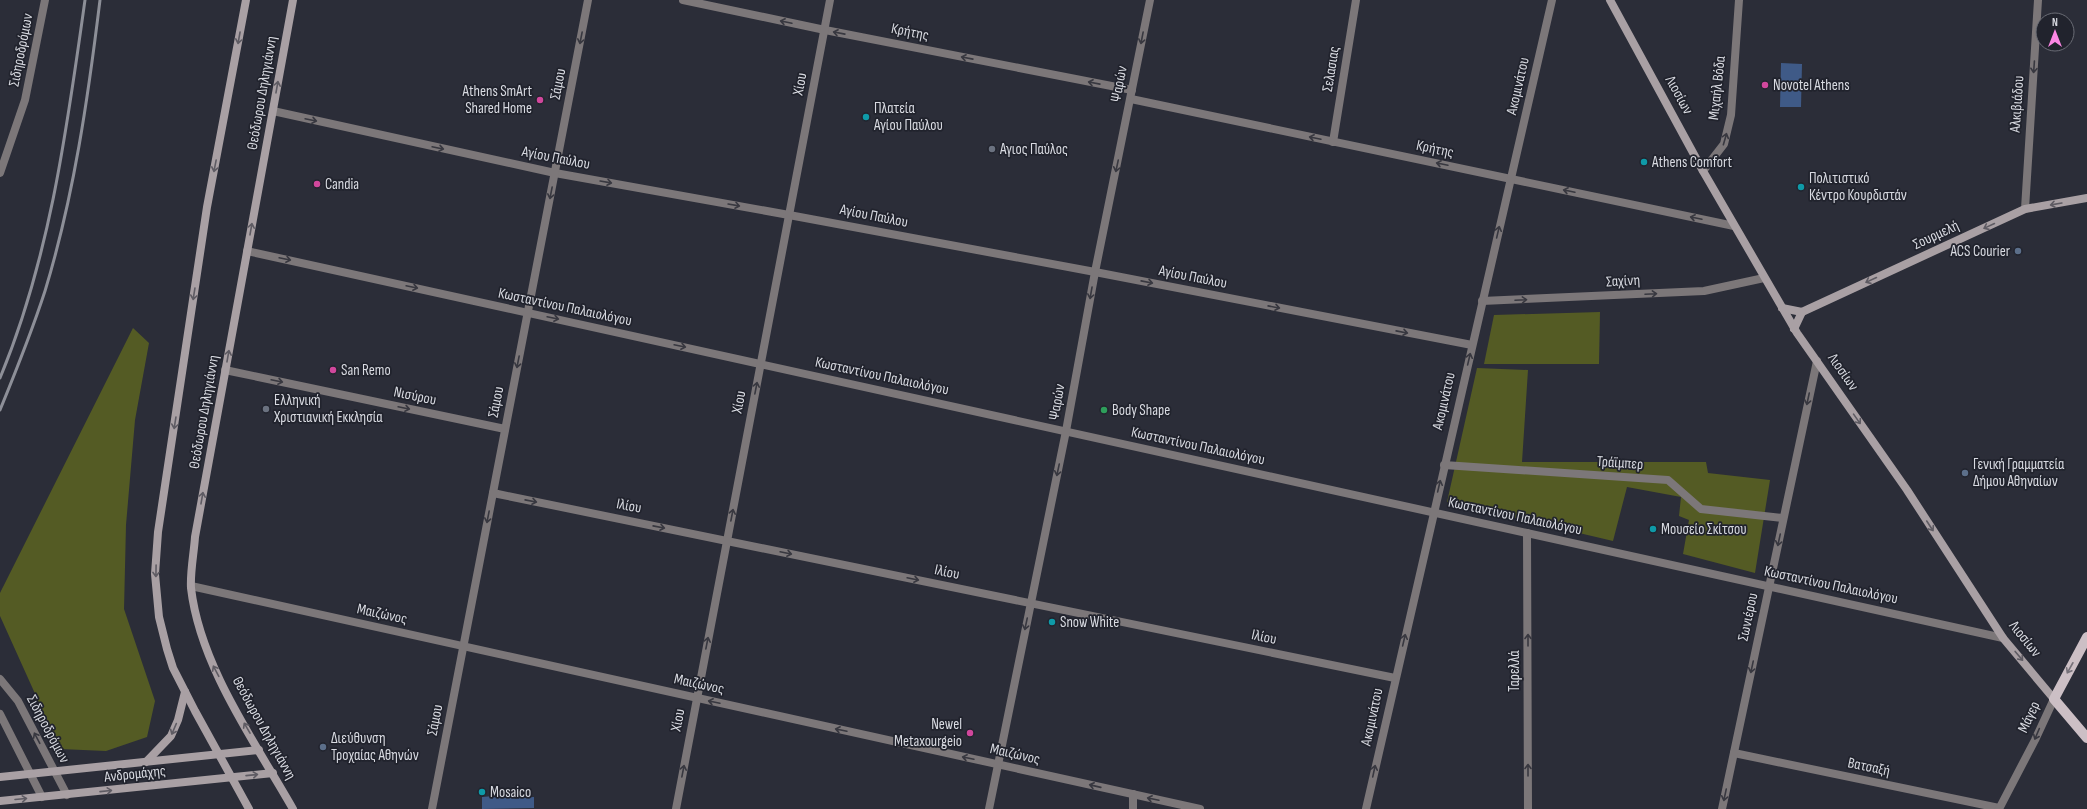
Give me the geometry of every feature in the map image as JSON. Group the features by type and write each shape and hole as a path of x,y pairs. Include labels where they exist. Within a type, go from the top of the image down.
{"main road":[{"name":"Θεόδωρου Δηληγιάννη","path":"246,0 207,207 158,532 155,574 159,617 174,668 185,692 249,809"},
{"name":"Θεόδωρου Δηληγιάννη","path":"293,0 195,536 191,586 202,640 213,665 293,809"},
{"name":"Λιοσίων","path":"1610,0 1703,171 1794,329 1907,490 2003,638 2087,738"},
{"name":"Σουρμελή","path":"1802,312 2025,209 2087,198"},
{"path":"1782,308 1802,312 1794,329"},
{"name":"Μάγερ","path":"2054,699 2087,637"},
{"path":"146,762 171,736 178,720 185,692"},
{"name":"Ανδρομάχης","path":"0,777 260,750"},
{"name":"Ανδρομάχης","path":"0,801 273,773"}],"street":[{"name":"Σιδηροδρόμων","path":"0,173 25,100 45,0"},
{"name":"Σάμου","path":"432,809 588,0"},
{"name":"Κρήτης","path":"683,0 825,30 1132,90"},
{"name":"Χίου","path":"676,809 830,0"},
{"name":"Ψαρών","path":"989,809 1066,431 1095,272 1150,0"},
{"name":"Σελασιας","path":"1333,142 1356,0"},
{"name":"Ακομινάτου","path":"1366,809 1433,512 1552,0"},
{"name":"Μιχαήλ Βόδα","path":"1703,171 1724,144 1731,115 1739,0"},
{"name":"Αλκιβιάδου","path":"2025,209 2038,0"},
{"name":"Κρήτης","path":"1131,99 1734,226"},
{"name":"Αγίου Παύλου","path":"273,112 555,173 1095,272 1472,345"},
{"name":"Κωσταντίνου Παλαιολόγου","path":"247,251 2003,638"},
{"name":"Σαχίνη","path":"1482,301 1704,292 1764,278"},
{"name":"Σωνιέρου","path":"1722,809 1817,361"},
{"name":"Νισύρου","path":"225,370 506,429"},
{"name":"Τράϊμπερ","path":"1444,465 1668,480 1701,509 1783,518"},
{"name":"Ιλίου","path":"493,493 1395,678"},
{"name":"Ταρελλά","path":"1527,533 1528,809"},
{"name":"Μαιζώνος","path":"191,586 1200,809"},
{"name":"Σιδηροδρόμων","path":"0,679 18,701 67,795"},
{"name":"Μάγερ","path":"1999,809 2035,740 2054,699"},
{"path":"0,714 42,797"},
{"name":"Βατσαξή","path":"1734,753 1999,809"},
{"path":"1133,794 1133,809"}],"green space":[{"path":"1600,312 1599,364 1484,364 1494,315"},
{"path":"133,328 149,343 135,420 126,525 124,609 155,701 147,737 106,751 60,749 0,616 0,593"},
{"path":"1477,368 1528,370 1522,462 1706,462 1708,473 1770,480 1755,573 1683,554 1689,520 1679,516 1681,497 1627,487 1613,541 1447,502"}],"water":[{"path":"1781,63 1802,64 1801,107 1780,107"},
{"path":"506,795 506,798 534,797 534,808 482,809 482,797"}],"railway":[{"path":"0,378 17,333 32,286 44,239 63,144 85,0"},
{"path":"0,410 24,351 40,306 64,219 79,147 100,0"}],"place":[{"name":"Novotel Athens","path":"1765,85"},
{"name":"Athens SmArt Shared Home","path":"540,100"},
{"name":"Πλατεία Αγίου Παύλου","path":"866,117"},
{"name":"Αγιος Παύλος","path":"992,149"},
{"name":"Athens Comfort","path":"1644,162"},
{"name":"Candia","path":"317,184"},
{"name":"Πολιτιστικό Κέντρο Κουρδιστάν","path":"1801,187"},
{"name":"ACS Courier","path":"2018,251"},
{"name":"San Remo","path":"333,370"},
{"name":"Ελληνική Χριστιανική Εκκλησία","path":"266,409"},
{"name":"Body Shape","path":"1104,410"},
{"name":"Γενική Γραμματεία Δήμου Αθηναίων","path":"1965,473"},
{"name":"Μουσείο Σκίτσου","path":"1653,529"},
{"name":"Snow White","path":"1052,622"},
{"name":"Newel Metaxourgeio","path":"970,733"},
{"name":"Διεύθυνση Τροχαίας Αθηνών","path":"323,747"},
{"name":"Mosaico","path":"482,792"}]}
